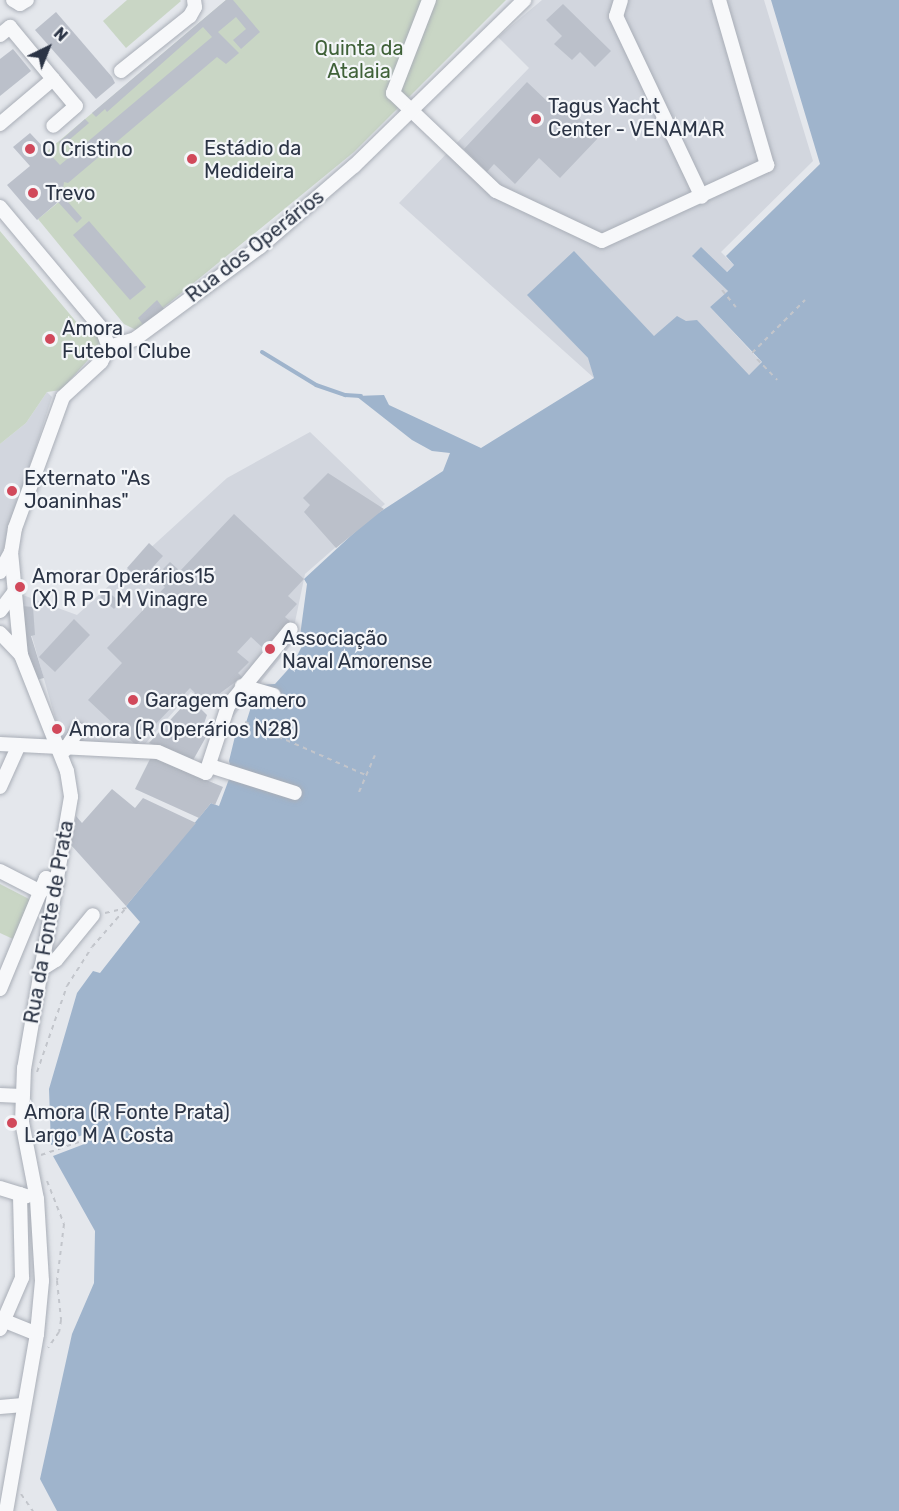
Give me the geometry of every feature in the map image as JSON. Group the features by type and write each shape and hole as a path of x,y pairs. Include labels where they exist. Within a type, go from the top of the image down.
{"street":[{"path":"13,0 21,4 27,0"},
{"path":"121,71 190,16 195,7 194,0"},
{"path":"429,0 393,93 496,191 602,241 702,197 767,165 719,0"},
{"name":"Rua dos Operários","path":"110,347 135,339 260,247 354,166 524,0"},
{"path":"621,0 616,16 702,197"},
{"path":"0,35 10,27 76,106 53,126"},
{"path":"0,124 53,79"},
{"path":"0,207 102,329 110,347 101,362 63,397 15,528 11,552 21,655 62,749"},
{"path":"0,572 11,552"},
{"path":"0,611 15,591"},
{"path":"0,744 18,747 158,752 206,773 230,704 242,686 291,629"},
{"path":"0,633 21,655"},
{"path":"242,686 274,696"},
{"path":"62,749 78,730"},
{"path":"0,787 18,747"},
{"name":"Rua da Fonte de Prata","path":"6,1511 37,1334 42,1281 37,1199 25,1140 21,1096 40,970 71,797 71,782 62,749"},
{"path":"210,766 295,793"},
{"path":"0,871 41,892"},
{"path":"0,989 46,879 57,883"},
{"path":"40,970 56,960 93,915"},
{"path":"0,1095 21,1096"},
{"path":"0,1188 37,1199"},
{"path":"20,1194 22,1278 2,1323 37,1334"},
{"path":"0,1407 23,1404"}],"path":[{"path":"722,290 736,307"},
{"path":"752,353 805,300"},
{"path":"757,359 777,380"},
{"path":"245,722 366,775"},
{"path":"359,792 375,755"},
{"path":"33,1080 67,986 92,947 126,908 93,915"},
{"path":"40,1163 37,1155 79,1142"},
{"path":"44,1353 59,1332 57,1281 64,1224 45,1177"},
{"path":"20,1502 21,1493 33,1511"}],"shaded area":[{"path":"542,0 764,0 813,161 721,252 734,265 726,272 701,248 728,291 710,307 762,363 749,375 654,336 528,295 589,359 594,378 399,203 529,68 498,37"},
{"name":"Externato \"As Joaninhas\"","path":"47,392 52,397 0,559 0,444 26,423"},
{"path":"310,432 385,504 305,574 290,646 233,717 191,692 145,744 63,746 20,594 77,615 227,478"}],"green space":[{"path":"127,0 181,1 126,48 103,21"},
{"name":"Estádio da Medideira","path":"226,0 506,0 354,152 136,330 124,324 38,219 60,201 46,152"},
{"name":"Amora Futebol Clube","path":"0,231 89,337 96,330 100,340 96,351 61,390 47,392 26,423 0,444"},
{"path":"0,884 31,900 13,939 0,933"}],"water":[{"path":"771,0 899,0 899,1511 57,1511 40,1479 72,1334 94,1283 95,1231 53,1156 87,1143 83,1135 51,1145 49,1089 77,993 93,971 100,973 140,922 126,906 211,803 219,806 232,771 229,761 237,728 244,729 258,685 275,684 293,664 302,646 299,643 307,584 304,579 369,519 443,471 450,453 432,451 412,440 356,396 384,395 389,405 481,448 594,378 588,358 527,295 574,251 654,336 677,316 686,321 697,320 749,375 762,362 710,307 728,291 692,256 701,247 727,272 734,265 726,256 820,164"}],"building":[{"path":"226,0 233,0 260,32 241,49 233,40 246,29 236,17 218,32 239,53 226,64 217,57 68,183 64,182 62,195 82,218 77,223 58,202 37,220 7,185 30,166 13,147 30,133 60,165 212,37 203,27 107,112 105,109 96,117 92,113"},
{"path":"563,4 611,51 595,67 580,52 572,60 554,44 562,36 546,20"},
{"path":"56,12 115,83 96,99 35,30"},
{"path":"13,49 31,71 0,96 0,59"},
{"name":"Tagus Yacht Center - VENAMAR","path":"527,82 548,102 555,95 599,137 560,178 539,158 515,184 494,164 487,172 464,149"},
{"path":"85,119 89,123 62,146 59,142"},
{"path":"89,221 146,287 130,300 73,235"},
{"path":"157,300 164,309 144,326 138,318"},
{"path":"328,473 384,509 336,548 304,512 310,505 303,498"},
{"path":"234,514 304,579 288,596 297,604 285,617 290,621 264,649 251,637 237,652 249,662 238,673 242,677 200,708 207,715 200,735 206,737 192,762 149,743 195,693 190,688 136,745 88,700 122,663 107,648 165,587 154,578 170,562 180,571"},
{"path":"149,543 163,556 141,580 127,568"},
{"path":"106,590 120,602 114,609 100,597"},
{"path":"21,606 33,607 35,635 31,636 44,678 36,680 24,643"},
{"path":"74,619 90,635 55,672 39,657"},
{"path":"151,757 223,787 215,805 211,803 199,818 135,789"},
{"path":"112,789 135,808 143,798 196,823 126,906 71,845 76,816 82,823"}],"waterway":[{"path":"262,352 316,385 345,395 361,396"}],"place":[{"name":"Tagus Yacht Center - VENAMAR","path":"536,119"},
{"name":"O Cristino","path":"30,149"},
{"name":"Estádio da Medideira","path":"192,159"},
{"name":"Trevo","path":"33,193"},
{"name":"Amora Futebol Clube","path":"50,339"},
{"name":"Externato \"As Joaninhas\"","path":"12,491"},
{"name":"Amorar Operários15 (X) R P J M Vinagre","path":"20,587"},
{"name":"Associação Naval Amorense","path":"270,649"},
{"name":"Garagem Gamero","path":"133,700"},
{"name":"Amora (R Operários N28)","path":"57,729"},
{"name":"Amora (R Fonte Prata) Largo M A Costa","path":"12,1123"}],"park label":[{"name":"Quinta da Atalaia","path":"359,60"}]}
